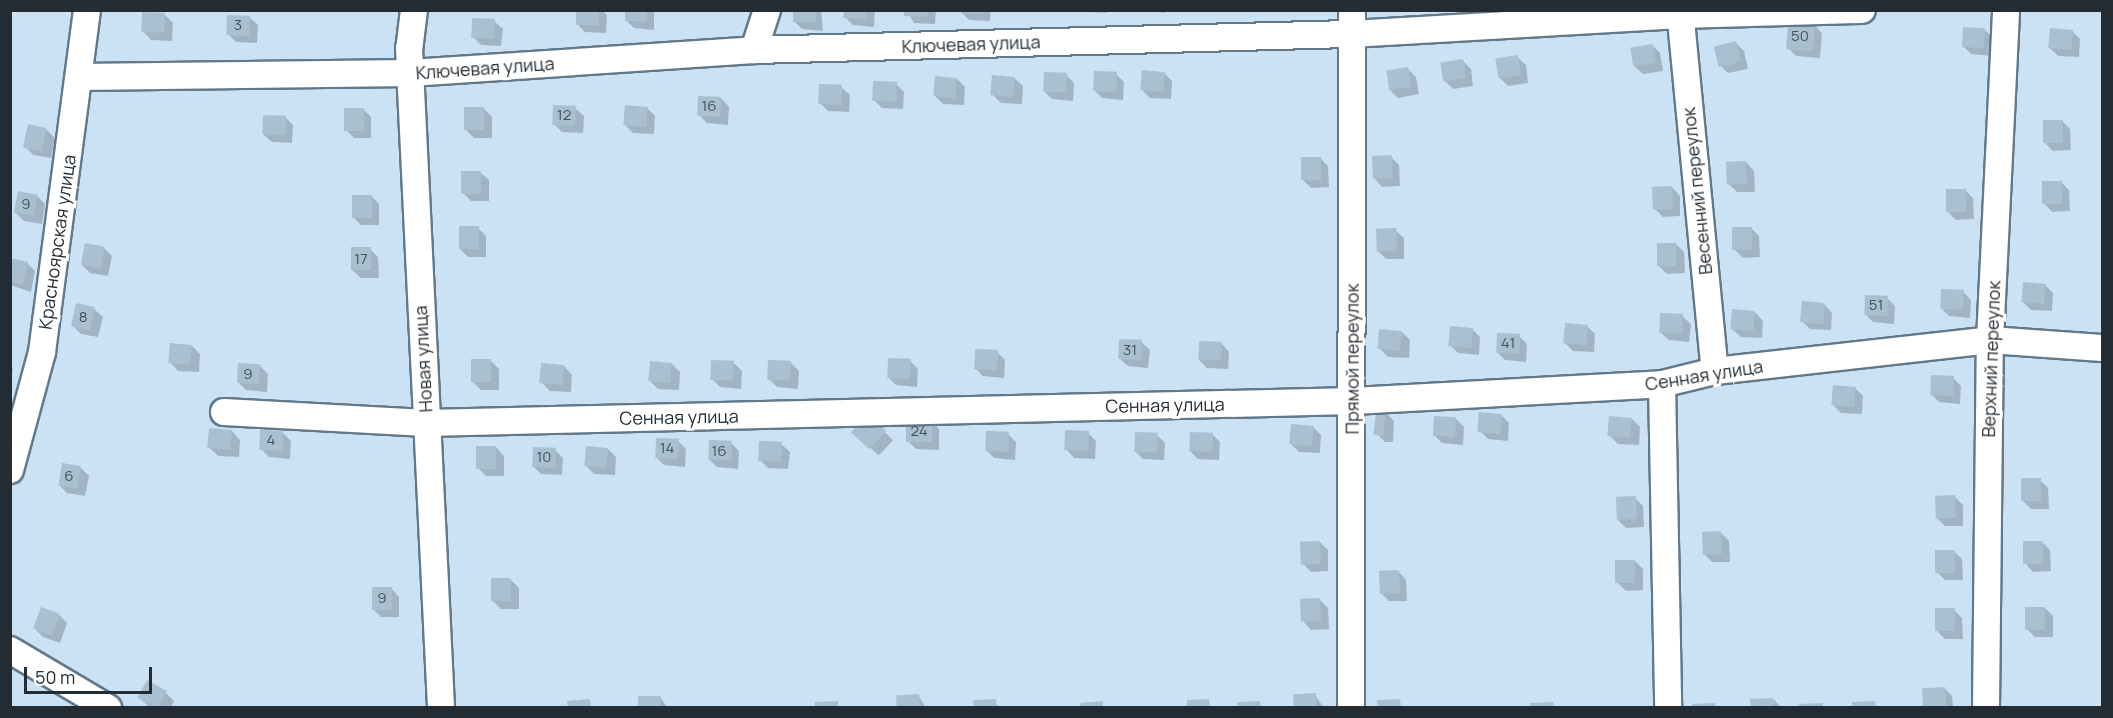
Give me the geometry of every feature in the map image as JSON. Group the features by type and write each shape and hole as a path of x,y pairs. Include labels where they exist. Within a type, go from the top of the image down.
{"street":[{"name":"Красноярская улица","path":"10,470 42,352 87,10"},
{"name":"Новая улица","path":"414,10 410,73 441,708"},
{"path":"754,50 766,10"},
{"name":"Ключевая улица","path":"79,77 410,73 754,50 1351,22 1862,10"},
{"name":"Верхний переулок","path":"1986,708 1990,340 2006,10"},
{"name":"Весенний переулок","path":"1680,13 1715,371"},
{"name":"Прямой переулок","path":"1351,22 1353,401 1351,708"},
{"name":"Сенная улица","path":"224,412 426,423 1353,401 1662,384 1715,371 1990,340 2103,348"},
{"path":"1662,384 1668,708"},
{"path":"10,650 108,708"}],"building":[{"path":"576,10 599,10 599,25 576,25"},
{"path":"625,10 647,10 647,21 625,21"},
{"path":"793,10 816,10 816,22 793,22"},
{"path":"844,10 867,10 866,19 843,18"},
{"path":"904,10 928,10 927,17 904,16"},
{"path":"956,10 983,10 983,14 956,12"},
{"path":"142,12 165,13 164,33 141,32"},
{"path":"227,15 250,16 249,36 226,35"},
{"path":"472,18 495,19 494,39 471,38"},
{"path":"1788,22 1815,24 1813,51 1786,49"},
{"path":"1963,27 1985,28 1984,48 1962,47"},
{"path":"2050,28 2073,30 2071,50 2048,48"},
{"path":"1736,41 1741,61 1719,67 1714,47"},
{"path":"1653,44 1656,63 1633,66 1630,48"},
{"path":"1518,55 1521,75 1498,78 1495,59"},
{"path":"1463,59 1466,78 1443,81 1440,63"},
{"path":"1408,67 1411,87 1389,90 1386,70"},
{"path":"1142,70 1165,72 1163,92 1140,90"},
{"path":"1094,71 1117,72 1116,92 1093,91"},
{"path":"1044,72 1067,73 1066,93 1043,92"},
{"path":"992,75 1015,77 1013,97 990,95"},
{"path":"935,76 957,78 955,98 933,96"},
{"path":"873,81 897,82 896,102 872,101"},
{"path":"819,84 842,85 841,105 818,104"},
{"path":"698,96 721,97 720,117 697,116"},
{"path":"553,105 576,106 575,126 552,125"},
{"path":"625,105 648,107 646,127 623,125"},
{"path":"464,107 484,107 484,130 464,130"},
{"path":"344,108 364,108 364,131 344,131"},
{"path":"263,115 286,116 285,135 262,134"},
{"path":"2043,120 2063,120 2063,143 2043,143"},
{"path":"28,124 47,128 42,151 23,147"},
{"path":"1392,155 1393,178 1373,179 1372,156"},
{"path":"1301,157 1321,157 1321,180 1301,180"},
{"path":"1746,161 1747,184 1727,185 1726,162"},
{"path":"461,171 481,171 481,194 461,194"},
{"path":"2042,181 2062,181 2062,204 2042,204"},
{"path":"1672,186 1673,209 1653,210 1652,187"},
{"path":"1946,189 1966,189 1966,212 1946,212"},
{"path":"18,191 38,195 33,216 14,213"},
{"path":"352,195 372,195 372,218 352,218"},
{"path":"459,226 479,226 479,249 459,249"},
{"path":"1732,227 1752,227 1752,250 1732,250"},
{"path":"1396,228 1397,251 1377,252 1376,229"},
{"path":"85,243 105,247 100,268 81,265"},
{"path":"1657,243 1676,243 1676,266 1657,266"},
{"path":"351,247 371,247 371,270 351,270"},
{"path":"10,258 28,262 23,284 10,282"},
{"path":"2023,282 2046,284 2044,304 2021,302"},
{"path":"1941,289 1964,290 1963,310 1940,309"},
{"path":"1865,295 1888,296 1887,316 1864,315"},
{"path":"1802,301 1825,303 1823,324 1800,322"},
{"path":"76,303 95,307 90,330 71,326"},
{"path":"1732,309 1755,311 1753,331 1730,329"},
{"path":"1660,313 1683,314 1682,334 1659,333"},
{"path":"1565,323 1588,325 1586,345 1563,343"},
{"path":"1450,326 1473,328 1471,348 1448,346"},
{"path":"1379,329 1402,331 1400,351 1377,349"},
{"path":"1497,333 1520,334 1519,354 1496,353"},
{"path":"1119,339 1142,340 1141,360 1118,359"},
{"path":"1199,341 1222,342 1221,361 1198,360"},
{"path":"170,343 192,345 190,365 168,363"},
{"path":"975,349 998,350 997,370 974,369"},
{"path":"888,358 911,359 910,379 887,378"},
{"path":"471,359 491,359 491,382 471,382"},
{"path":"711,360 734,361 733,381 710,380"},
{"path":"768,360 791,361 790,381 767,380"},
{"path":"650,361 672,363 670,383 648,381"},
{"path":"238,363 260,364 259,384 237,383"},
{"path":"541,363 564,365 562,385 539,383"},
{"path":"1931,375 1954,376 1953,396 1930,395"},
{"path":"1833,385 1856,387 1854,407 1831,405"},
{"path":"1376,411 1386,412 1383,436 1373,435"},
{"path":"1479,412 1502,414 1500,434 1477,432"},
{"path":"868,414 886,431 869,449 851,432"},
{"path":"1434,416 1456,417 1455,437 1433,436"},
{"path":"1609,416 1632,418 1630,438 1607,436"},
{"path":"906,419 932,419 932,442 906,442"},
{"path":"1291,424 1314,426 1312,446 1289,444"},
{"path":"209,428 232,430 230,450 207,448"},
{"path":"260,430 283,431 282,451 259,450"},
{"path":"1065,430 1089,431 1088,451 1064,450"},
{"path":"986,431 1009,432 1008,452 985,451"},
{"path":"1135,432 1158,433 1157,453 1134,452"},
{"path":"1190,432 1213,433 1212,452 1189,451"},
{"path":"656,438 679,439 678,459 655,458"},
{"path":"709,440 732,441 731,461 708,460"},
{"path":"759,441 782,442 781,462 758,461"},
{"path":"476,446 496,446 496,469 476,469"},
{"path":"586,446 608,448 606,468 584,466"},
{"path":"533,447 556,448 555,468 532,467"},
{"path":"62,463 81,466 77,489 58,486"},
{"path":"2021,478 2041,478 2041,501 2021,501"},
{"path":"1955,495 1956,518 1936,519 1935,496"},
{"path":"1636,496 1637,519 1617,520 1616,497"},
{"path":"1721,531 1722,554 1703,555 1702,532"},
{"path":"1320,541 1321,564 1301,565 1300,542"},
{"path":"2023,541 2043,541 2043,564 2023,564"},
{"path":"1935,550 1955,550 1955,573 1935,573"},
{"path":"1615,560 1635,560 1635,583 1615,583"},
{"path":"1399,570 1400,593 1380,594 1379,571"},
{"path":"491,578 511,578 511,601 491,601"},
{"path":"372,587 392,587 392,610 372,610"},
{"path":"1320,598 1321,621 1301,622 1300,599"},
{"path":"41,607 60,614 52,635 33,629"},
{"path":"2025,607 2045,607 2045,630 2025,630"},
{"path":"1935,608 1955,608 1955,631 1935,631"},
{"path":"147,680 167,691 158,708 137,697"},
{"path":"1945,687 1946,707 1923,708 1922,688"},
{"path":"1316,693 1317,708 1294,708 1293,695"},
{"path":"919,694 920,708 897,708 896,696"},
{"path":"638,696 661,696 661,708 638,708"},
{"path":"1773,698 1774,708 1751,708 1750,699"},
{"path":"590,699 591,708 568,708 567,701"},
{"path":"996,699 997,708 974,708 973,700"},
{"path":"1209,699 1210,708 1187,708 1187,700"},
{"path":"1400,699 1401,708 1378,708 1377,700"},
{"path":"838,701 838,708 815,708 815,702"},
{"path":"1103,701 1103,708 1080,708 1080,703"},
{"path":"1260,701 1261,708 1238,708 1237,702"},
{"path":"1875,701 1876,708 1853,708 1852,702"},
{"path":"1553,702 1554,708 1531,708 1530,703"},
{"path":"1715,703 1716,708 1693,708 1692,704"},
{"path":"1823,703 1823,708 1800,708 1799,704"}]}
